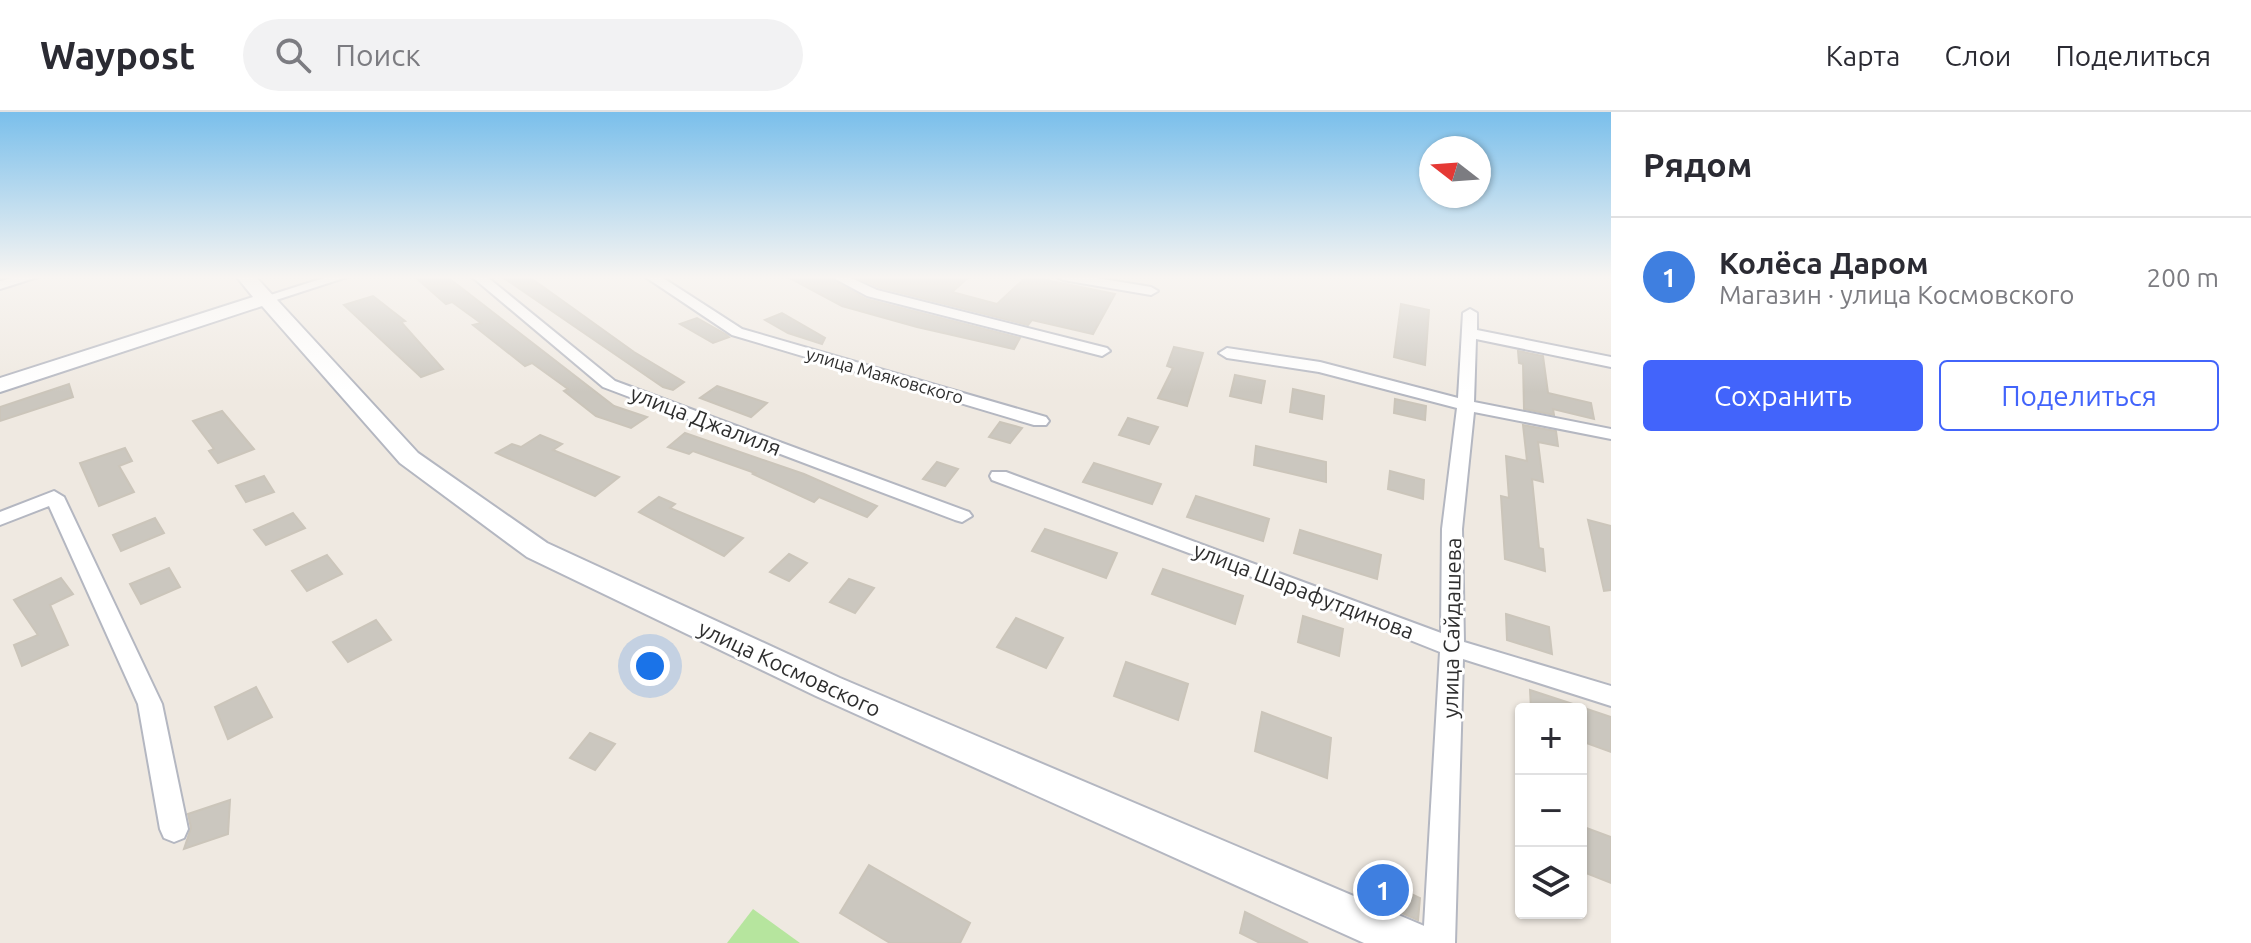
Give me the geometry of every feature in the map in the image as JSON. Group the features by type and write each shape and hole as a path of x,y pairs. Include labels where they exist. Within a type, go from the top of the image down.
{"main road":[{"path":"0,385 183,315"},
{"name":"улица Космовского","path":"280,315 409,458 537,550 828,687 1414,943"}],"street":[{"name":"улица Джалиля","path":"525,315 609,384 962,516"},
{"name":"улица Маяковского","path":"711,315 737,332 1040,421"},
{"path":"958,315 1102,351"},
{"name":"улица Сайдашева","path":"1439,943 1452,647 1452,529 1466,405 1470,323 1611,362"},
{"path":"1227,353 1320,367 1466,405 1611,434"},
{"name":"улица Шарафутдинова","path":"999,476 1245,566 1452,647 1611,696"},
{"path":"0,519 54,497 150,704 174,829"}],"green space":[{"path":"753,909 800,943 727,943"}],"building":[{"path":"354,315 397,315 405,321 401,322 443,369 421,377"},
{"path":"470,315 496,315 614,406 647,417 631,428 596,416 564,391 568,389 532,363 525,366 473,325 481,323"},
{"path":"558,315 582,315 634,352 684,382 673,390 663,387"},
{"path":"785,315 825,338 822,344 788,333 765,320"},
{"path":"873,315 928,315 1020,338 1014,349"},
{"path":"988,315 1104,315 1093,334 1032,320 1028,325"},
{"path":"1400,315 1429,315 1425,365 1394,357"},
{"path":"697,318 729,337 713,343 680,324"},
{"path":"1174,347 1203,353 1187,406 1158,398 1173,368 1167,366"},
{"path":"1518,351 1543,356 1548,393 1591,403 1594,419 1553,409 1554,415 1524,409 1523,364 1519,363"},
{"path":"1235,375 1265,381 1261,403 1230,396"},
{"path":"69,384 73,397 0,421 0,407"},
{"path":"717,386 767,403 751,417 700,398"},
{"path":"1293,389 1324,396 1322,419 1290,412"},
{"path":"1395,399 1426,406 1425,420 1394,413"},
{"path":"222,411 254,449 218,463 209,451 214,449 193,421"},
{"path":"1128,418 1158,427 1149,444 1119,435"},
{"path":"1000,422 1022,428 1010,443 989,437"},
{"path":"1523,425 1556,431 1558,446 1538,442 1543,482 1532,479 1539,548 1543,549 1545,571 1505,559 1501,496 1509,498 1506,456 1527,461"},
{"path":"685,433 804,474 877,506 867,517 819,497 814,502 755,473 693,451 689,454 668,447"},
{"path":"540,435 562,444 553,450 619,477 595,496 496,453 512,444 521,447"},
{"path":"1256,446 1326,462 1326,482 1254,465"},
{"path":"125,448 132,461 119,466 134,492 99,506 80,463"},
{"path":"937,462 958,469 945,486 923,479"},
{"path":"1094,463 1161,484 1152,504 1083,482"},
{"path":"1390,471 1424,480 1423,499 1388,489"},
{"path":"264,476 274,492 246,502 236,486"},
{"path":"1196,496 1269,519 1263,541 1187,517"},
{"path":"659,497 675,504 670,508 743,538 724,556 639,512"},
{"path":"293,513 305,528 266,545 254,530"},
{"path":"155,518 164,533 121,551 113,535"},
{"path":"1588,520 1611,526 1611,590 1604,591"},
{"path":"1045,529 1117,553 1106,578 1032,551"},
{"path":"1300,530 1381,555 1377,579 1294,553"},
{"path":"789,554 807,563 789,581 770,572"},
{"path":"327,555 342,574 307,591 292,571"},
{"path":"169,568 180,587 141,604 130,584"},
{"path":"1163,569 1243,596 1235,624 1152,594"},
{"path":"61,578 73,594 50,605 68,645 22,666 14,645 38,635 14,600"},
{"path":"849,579 874,588 855,613 830,602"},
{"path":"1506,614 1549,627 1552,654 1507,640"},
{"path":"1303,616 1343,629 1339,656 1298,642"},
{"path":"1016,618 1063,638 1046,668 997,647"},
{"path":"376,620 391,640 348,662 333,642"},
{"path":"1126,662 1188,684 1178,720 1114,696"},
{"path":"256,687 272,717 228,739 215,707"},
{"path":"1530,690 1570,703 1531,703"},
{"path":"1587,709 1611,717 1611,752 1587,743"},
{"path":"1262,712 1331,738 1327,778 1255,751"},
{"path":"590,733 615,744 595,770 570,758"},
{"path":"230,800 228,834 184,849 191,828 188,814"},
{"path":"1587,828 1611,837 1611,883 1587,873"},
{"path":"869,865 970,923 960,943 890,943 840,913"},
{"path":"1373,876 1420,898 1418,920 1369,899"},
{"path":"1245,912 1308,943 1260,943 1240,933"}],"place":[{"name":"Колёса Даром","path":"1383,890"}]}
